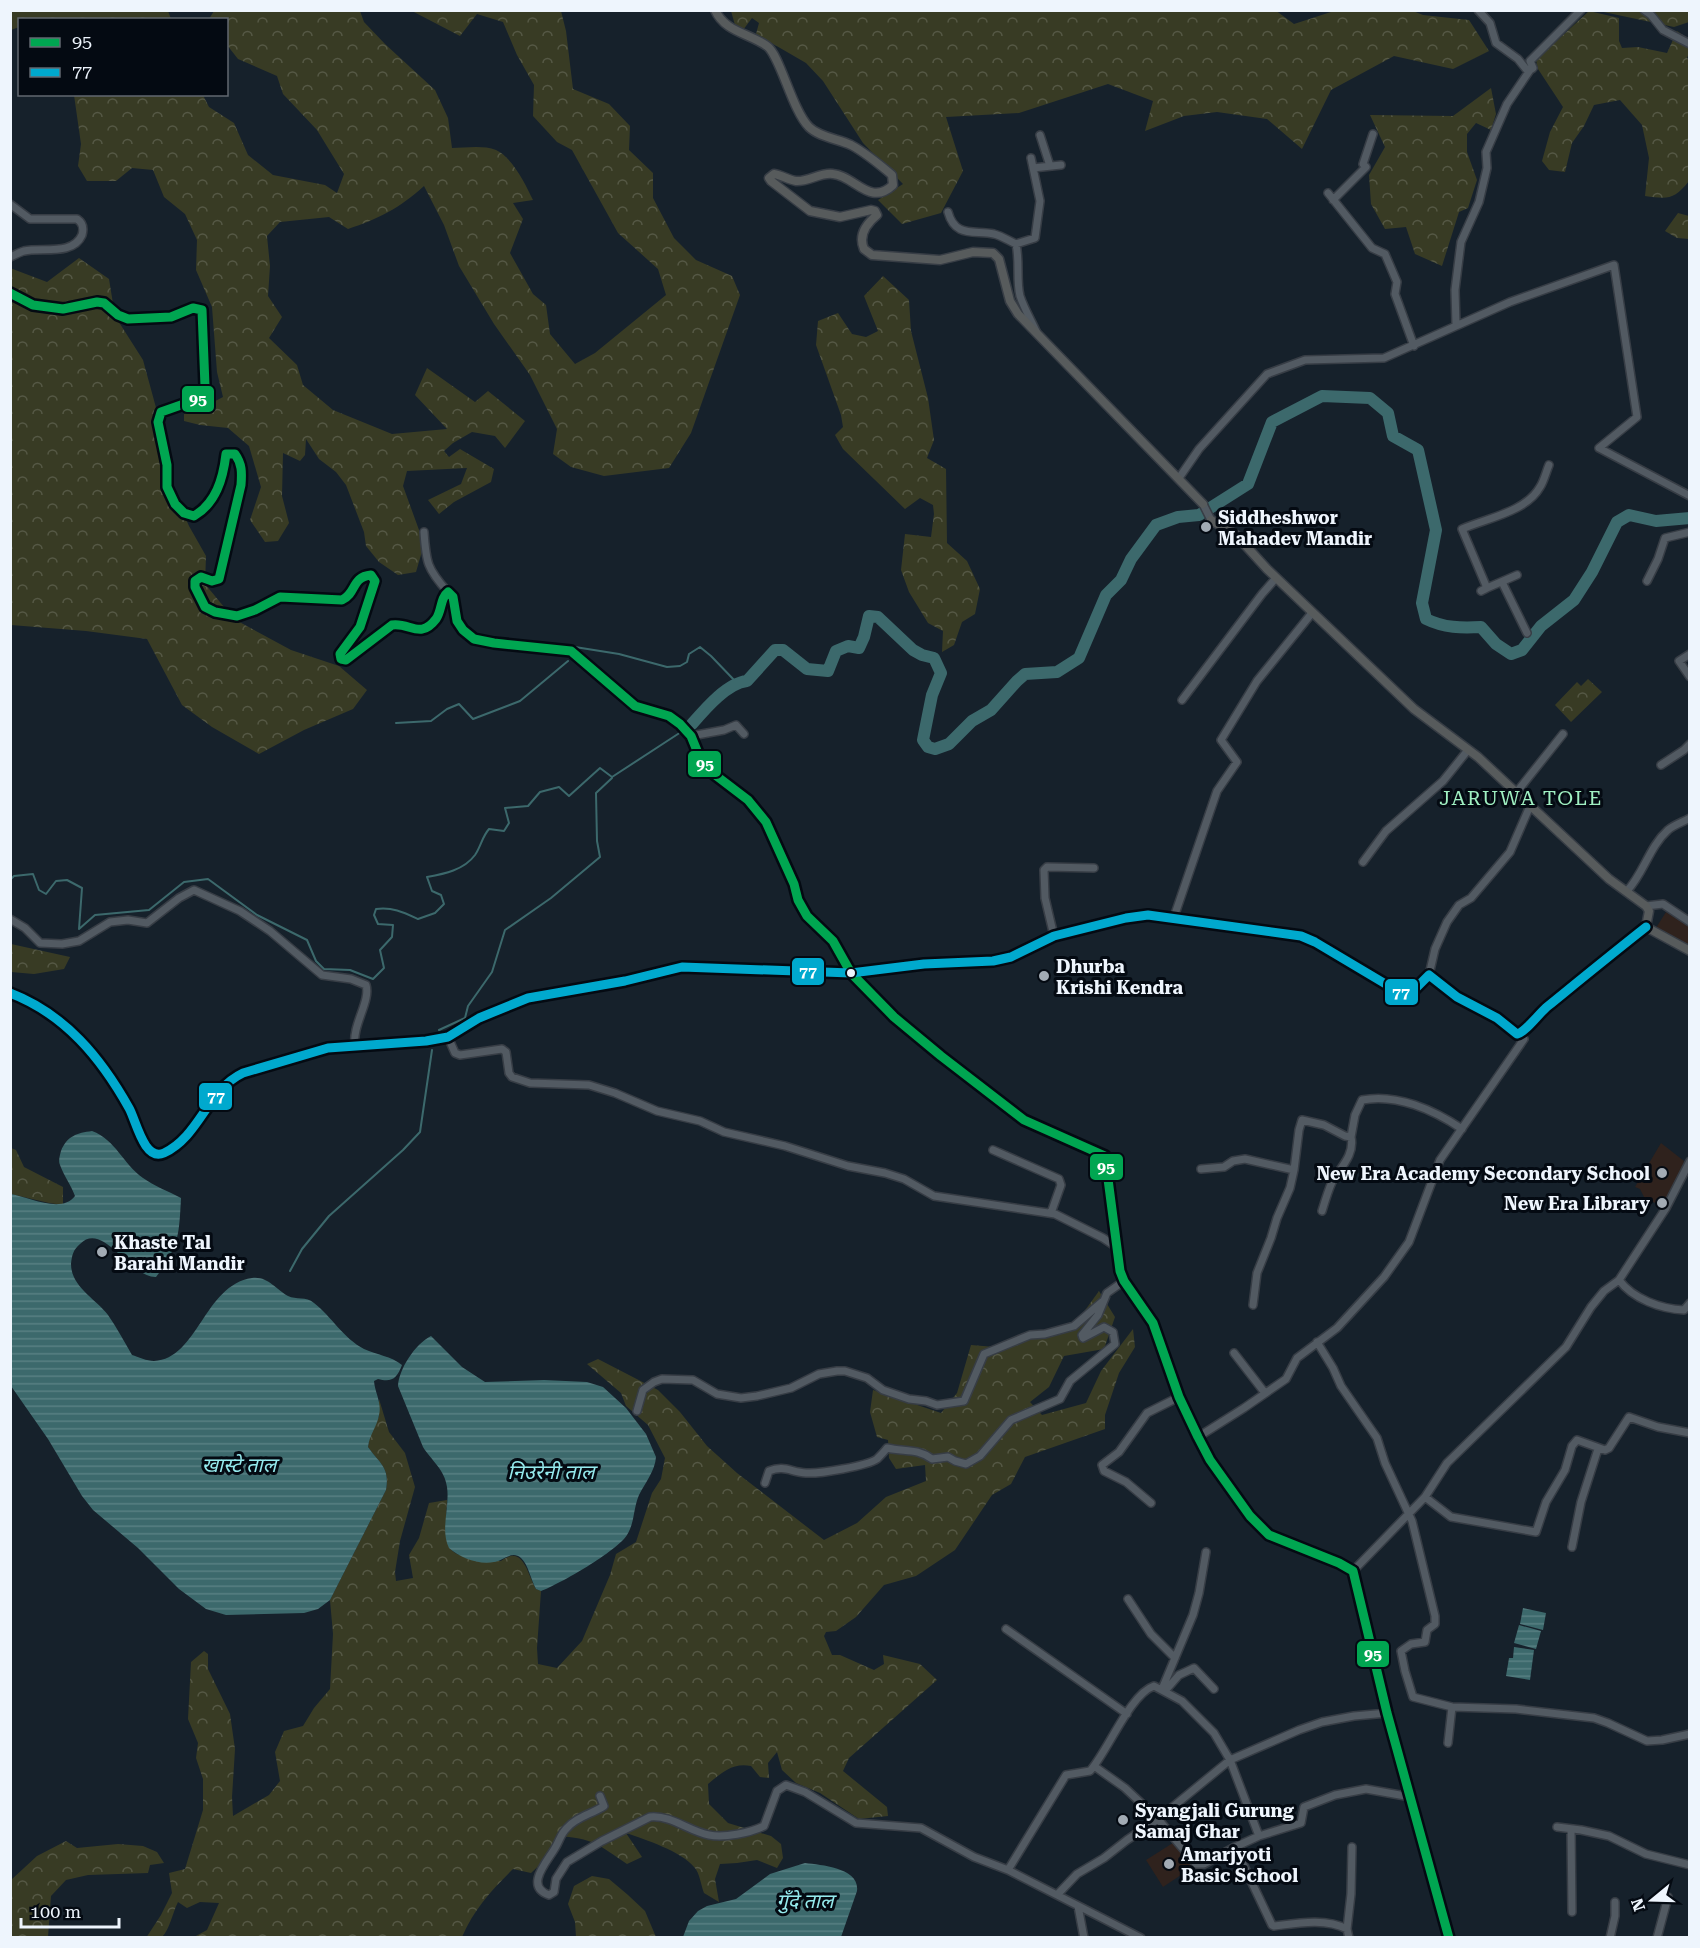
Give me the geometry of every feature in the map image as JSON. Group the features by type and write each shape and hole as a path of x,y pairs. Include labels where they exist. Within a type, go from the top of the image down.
{"main road":[{"path":"715,10 728,26 768,46 790,95 808,126 816,132 849,144 864,153 892,175 894,180 893,185 889,188 874,192 864,190 833,173 795,181 774,174 769,178 771,182 810,211 840,217 875,211 877,215 868,223 862,236 864,249 872,255 940,260 974,252 993,253 999,259 1010,301 1018,314 1203,504"},
{"path":"1211,520 1236,535 1276,578 1414,709 1468,750 1608,879 1646,906 1649,911 1646,927 1689,951"}],"street":[{"path":"1478,10 1490,22 1496,43 1530,70"},
{"path":"1456,325 1455,290 1461,242 1479,202 1487,168 1486,152 1508,104 1533,68 1530,61 1581,10"},
{"path":"1644,10 1664,30 1689,44"},
{"path":"1372,134 1363,164 1366,167 1330,197 1372,248 1384,254 1397,282 1395,294 1414,346"},
{"path":"1040,135 1050,166"},
{"path":"948,212 951,221 963,232 996,235 1016,244 1035,238 1040,201 1031,158"},
{"path":"1033,168 1061,165"},
{"path":"10,204 30,219 77,219 82,223 83,229 81,237 70,247 23,251 10,256"},
{"path":"1016,244 1021,297 1038,334"},
{"path":"1179,478 1199,449 1266,374 1305,360 1384,358 1510,302 1614,265 1637,417 1599,448 1689,496"},
{"path":"10,292 33,304 63,309 96,302 104,303 118,315 128,319 171,317 193,308 202,310 205,386 198,399 161,412 159,422 167,487 175,504 184,513 194,516 204,510 213,499 223,475 226,454 235,454 240,461 241,484 219,579 212,581 201,577 195,581 195,588 205,608 237,616 280,597 342,600 350,595 356,581 367,574 371,575 375,580 364,618 340,654 344,660 392,625 399,624 412,630 430,626 438,617 443,597 448,592"},
{"path":"1517,575 1484,590 1462,529 1513,509 1531,499 1540,487 1549,465"},
{"path":"1203,504 1211,520"},
{"path":"424,532 425,557 429,566 453,597 457,621 463,630 474,639 494,643 571,651 631,703 669,716 680,724 691,736 700,758 710,771 748,800 766,822 790,875 798,900 807,916 832,941 851,973 894,1017 1024,1120 1105,1156 1119,1266 1124,1281 1153,1323 1179,1397 1210,1460 1250,1516 1269,1535 1339,1563 1353,1571 1387,1713 1449,1938"},
{"path":"1647,581 1665,538 1689,532"},
{"path":"1182,700 1276,578"},
{"path":"1502,582 1527,633"},
{"path":"1174,917 1217,791 1237,762 1221,740 1257,681 1312,613"},
{"path":"1689,654 1679,661 1689,677"},
{"path":"691,736 724,730 736,725 744,734"},
{"path":"1516,793 1563,734"},
{"path":"1661,765 1684,750 1689,744"},
{"path":"1363,862 1386,831 1443,781 1468,750"},
{"path":"10,993 55,1016 92,1053 130,1109 146,1147 157,1155 164,1153 184,1138 210,1101 235,1077 243,1073 328,1048 415,1042 448,1037 479,1018 528,998 625,981 682,967 851,973 924,964 1001,960 1054,936 1137,916 1174,917 1308,939 1399,992 1412,992 1429,975 1435,949 1448,922 1460,905 1471,898 1510,852 1530,807"},
{"path":"1627,891 1638,879 1648,857 1659,841 1669,830 1689,818"},
{"path":"1054,936 1045,898 1044,870 1047,867 1094,868"},
{"path":"10,919 25,928 40,943 62,944 79,941 95,929 110,922 128,920 147,923 179,898 194,890 240,911 270,931 322,975 351,979 366,985 368,993 355,1028 354,1045"},
{"path":"1646,906 1663,904 1689,922"},
{"path":"1520,1034 1546,1007 1579,983 1646,927"},
{"path":"1198,1437 1286,1379 1297,1358 1337,1328 1384,1277 1409,1242 1440,1160 1524,1040 1520,1034 1513,1032 1489,1012 1457,997 1429,975"},
{"path":"448,1037 454,1053 502,1049 506,1052 509,1073 512,1077 530,1083 589,1085 615,1093 657,1111 700,1121 724,1132 785,1146 809,1156 904,1179 933,1196 1051,1213 1118,1248"},
{"path":"1322,1211 1331,1185 1350,1153 1355,1115 1362,1100 1376,1097 1406,1103 1428,1110 1462,1129"},
{"path":"1253,1305 1257,1273 1290,1188 1302,1120 1324,1125 1351,1137"},
{"path":"993,1150 1059,1179 1061,1185 1051,1213"},
{"path":"1201,1169 1224,1167 1233,1161 1245,1159 1294,1170"},
{"path":"1353,1571 1425,1497 1447,1462 1566,1347 1591,1307 1619,1280 1686,1179 1689,1161"},
{"path":"1619,1280 1624,1287 1668,1309 1684,1310 1689,1303"},
{"path":"765,1483 769,1471 778,1467 806,1473 822,1473 877,1459 887,1448 922,1452 932,1459 948,1457 966,1464 980,1456 1011,1420 1060,1399 1070,1381 1115,1344 1113,1332 1104,1328 1083,1338 1082,1335 1098,1315 1107,1293 1124,1281"},
{"path":"637,1411 643,1390 662,1379 693,1380 717,1394 741,1398 791,1388 819,1374 837,1371 845,1371 867,1378 883,1390 909,1399 937,1405 964,1401 984,1354 1030,1335 1045,1334 1074,1326 1102,1302"},
{"path":"1317,1342 1341,1386 1377,1438 1385,1463 1414,1527 1435,1624 1427,1630 1425,1642 1411,1644 1401,1651 1413,1697 1452,1707 1516,1709 1594,1718 1608,1722 1647,1741 1689,1734"},
{"path":"1234,1353 1265,1393"},
{"path":"1151,1503 1126,1482 1104,1471 1102,1465 1119,1452 1147,1413 1179,1397"},
{"path":"1425,1497 1451,1517 1536,1532 1546,1502 1565,1470 1572,1446 1577,1440 1605,1450 1609,1448 1629,1418 1689,1433"},
{"path":"1572,1547 1581,1502 1598,1449"},
{"path":"1164,1690 1193,1616 1206,1552"},
{"path":"1128,1599 1150,1634 1175,1658"},
{"path":"1006,1629 1127,1714"},
{"path":"1164,1690 1179,1675 1194,1668 1214,1689"},
{"path":"1008,1870 1066,1775 1090,1771 1137,1699 1154,1686 1182,1701 1214,1732 1230,1760 1259,1836"},
{"path":"1448,1743 1452,1707"},
{"path":"1058,1895 1077,1874 1104,1858 1158,1819 1230,1760 1322,1722 1387,1713"},
{"path":"1094,1766 1125,1788 1158,1819 1196,1864 1204,1864 1235,1846 1259,1836 1301,1824 1304,1807 1335,1795 1366,1789 1411,1797"},
{"path":"600,1796 604,1806 572,1823 563,1833 538,1875 538,1886 542,1892 549,1895 554,1892 556,1879 567,1863 650,1816 675,1821 709,1835 754,1832 764,1826 777,1791 786,1785 805,1792 856,1823 921,1828 974,1857 1008,1870 1141,1938"},
{"path":"1557,1827 1609,1836 1646,1854 1689,1865"},
{"path":"1571,1829 1572,1912"},
{"path":"1235,1846 1272,1925 1312,1922 1338,1924 1347,1929"},
{"path":"1349,1938 1347,1929 1351,1894 1352,1847"},
{"path":"1657,1938 1668,1898"},
{"path":"1610,1938 1615,1916 1615,1902"},
{"path":"1078,1906 1084,1938"}],"shaded area":[{"path":"1666,912 1689,927 1689,948 1654,931"},
{"name":"New Era Academy Secondary School","path":"1661,1143 1684,1161 1677,1185 1664,1208 1644,1197 1640,1189 1635,1187"},
{"name":"Amarjyoti Basic School","path":"1176,1841 1193,1867 1163,1887 1146,1860"}],"green space":[{"path":"11,10 168,11 171,18 18,18 18,27 11,30"},
{"path":"1275,10 1294,24 1334,11 1413,11 1423,15 1469,20 1489,51 1453,69 1394,56 1331,90 1302,149 1267,119 1217,112 1184,116 1145,131 1153,101 1108,84 1019,113 946,117 963,171 941,213 902,224 878,200 903,184 863,143 823,81 806,63 756,34 759,23 752,18 743,30 735,25 731,11"},
{"path":"214,11 360,11 364,22 435,90 448,118 452,148 480,147 496,150 508,159 522,179 533,200 513,203 523,219 510,253 533,294 546,305 550,334 575,364 595,353 666,295 658,269 618,233 572,150 557,142 533,116 534,85 517,55 503,22 477,14 460,36 412,11 561,11 566,31 573,89 609,104 630,126 629,150 653,173 653,198 674,238 696,260 732,276 740,295 691,433 669,468 604,476 571,467 553,454 557,429 530,375 494,324 459,266 444,225 424,186 388,212 348,229 329,217 280,222 267,236 270,266 268,296 282,317 269,338 297,365 303,385 333,410 392,434 447,429 415,395 427,368 475,402 488,391 525,421 505,448 495,436 472,432 444,451 449,457 460,449 494,469 491,482 454,502 439,514 428,500 461,484 467,468 407,471 403,486 423,548 416,572 398,575 379,562 366,546 364,532 346,485 336,472 319,459 306,439 305,455 300,461 283,453 282,496 289,523 278,541 265,542 250,520 261,487 249,446 228,428 184,421 184,414 223,397 217,372 212,307 196,270 197,240 185,214 164,197 153,170 132,168 116,181 87,181 78,166 81,144 74,96 204,96 209,107 234,123 248,155 273,175 325,185 337,193 344,174 317,130 283,94 277,76 238,59 228,46 228,18 210,18"},
{"path":"1589,11 1619,18 1619,41 1622,48 1638,47 1667,53 1677,31 1689,39 1687,58 1690,60 1689,181 1675,195 1665,198 1645,196 1649,158 1642,125 1620,100 1594,105 1584,126 1572,143 1565,172 1549,170 1542,161 1550,132 1563,107 1538,69 1536,60"},
{"path":"1599,11 1689,11 1689,22 1674,27"},
{"path":"1491,88 1496,114 1491,130 1476,123 1467,134 1467,152 1477,180 1468,208 1459,212 1442,266 1415,254 1406,227 1385,229 1371,204 1369,175 1385,147 1370,115 1453,116"},
{"path":"1678,213 1689,216 1689,239 1677,238 1665,231"},
{"path":"79,258 109,279 115,316 143,360 158,415 169,481 189,526 206,556 205,584 234,619 291,650 339,666 367,690 353,709 304,730 259,754 212,727 182,705 147,639 11,625 10,268 47,282"},
{"path":"883,276 909,300 911,331 928,398 934,440 927,458 946,469 947,543 967,561 980,589 975,614 962,622 954,645 942,652 943,631 928,623 909,592 901,570 905,534 931,537 933,505 920,498 905,509 843,449 835,435 843,427 841,415 816,345 818,321 838,313 852,334 866,337 878,331 864,296"},
{"path":"1588,679 1602,692 1571,722 1555,705 1577,682 1581,686"},
{"path":"10,944 70,957 64,969 34,974 11,972"},
{"path":"11,1148 16,1150 24,1167 63,1187 63,1205 11,1194"},
{"path":"1099,1291 1115,1317 1104,1349 1064,1356 1049,1387 1030,1402 1042,1415 1086,1403 1101,1371 1133,1329 1135,1347 1119,1373 1105,1415 1105,1429 1025,1457 1011,1484 992,1495 955,1550 916,1576 884,1585 856,1617 836,1631 826,1632 824,1636 832,1655 840,1655 874,1670 884,1664 883,1655 920,1664 937,1680 849,1758 843,1771 887,1807 888,1816 859,1819 820,1793 796,1783 782,1770 777,1752 768,1763 769,1778 760,1777 751,1766 745,1765 723,1772 708,1784 709,1804 728,1823 771,1836 781,1844 783,1858 777,1868 757,1860 720,1864 715,1879 719,1902 704,1893 698,1873 688,1861 653,1843 626,1833 642,1857 627,1864 588,1841 557,1836 546,1859 531,1873 513,1869 497,1885 478,1909 462,1937 194,1937 207,1930 219,1903 200,1902 187,1908 178,1902 165,1934 162,1937 146,1938 172,1893 169,1873 185,1869 203,1810 203,1779 196,1758 198,1743 188,1719 191,1662 204,1651 208,1654 208,1669 230,1714 235,1749 233,1816 269,1795 280,1781 275,1752 284,1731 303,1726 330,1689 333,1634 330,1600 386,1490 385,1471 368,1447 370,1435 379,1416 379,1399 389,1432 405,1453 415,1487 400,1541 395,1572 396,1581 413,1578 409,1555 419,1538 429,1503 447,1500 446,1533 452,1550 468,1557 501,1561 514,1556 519,1558 527,1569 536,1589 541,1591 538,1664 557,1668 582,1641 610,1575 616,1554 636,1542 652,1493 661,1479 665,1458 648,1425 626,1406 621,1393 587,1364 598,1359 658,1390 680,1412 707,1446 737,1473 824,1540 857,1523 886,1497 926,1481 925,1465 896,1469 889,1458 888,1440 877,1437 870,1412 873,1390 941,1413 957,1393 971,1345 1007,1348 1022,1334 1055,1332 1078,1320"},
{"path":"66,1841 77,1848 118,1844 143,1846 157,1852 164,1863 150,1865 148,1873 88,1875 66,1880 51,1896 48,1937 11,1937 11,1880 37,1856"},
{"path":"592,1876 609,1879 645,1911 656,1937 576,1937 575,1922 568,1904 574,1886"}],"water":[{"name":"खास्टे ताल","path":"92,1131 107,1140 143,1178 181,1198 176,1240 169,1257 156,1277 146,1275 136,1269 98,1239 89,1239 80,1244 72,1255 72,1272 75,1279 108,1315 132,1355 154,1361 169,1357 192,1336 223,1294 236,1283 258,1278 267,1281 288,1296 311,1301 364,1349 402,1365 398,1373 390,1380 374,1381 380,1411 368,1447 385,1471 386,1490 330,1600 318,1609 304,1613 226,1615 206,1609 179,1589 138,1548 93,1510 11,1386 11,1194 44,1203 62,1204 69,1201 75,1196 59,1163 61,1151 73,1136"},
{"name":"निउरेनी ताल","path":"431,1336 462,1367 485,1382 544,1380 587,1382 603,1387 626,1408 646,1434 656,1457 652,1472 637,1500 630,1530 612,1550 561,1582 541,1591 536,1589 526,1564 518,1556 511,1555 494,1562 476,1562 464,1558 449,1548 445,1534 448,1495 446,1481 441,1470 423,1447 398,1386 401,1372 409,1358 419,1345"},
{"path":"1523,1608 1546,1613 1543,1630 1520,1624"},
{"path":"1519,1625 1541,1631 1536,1649 1514,1643"},
{"path":"1514,1647 1534,1650 1530,1680 1506,1676 1509,1658 1513,1658"},
{"name":"गुँदे ताल","path":"805,1863 838,1869 853,1877 856,1883 857,1891 841,1937 683,1937 689,1921 698,1911 707,1906 736,1899 770,1874"}],"waterway":[{"path":"692,724 724,692 732,686 747,681 775,650 783,650 807,669 828,671 836,651 848,646 859,648 869,616 878,617 913,650 934,658 941,673 932,695 923,740 928,747 935,749 949,744 972,721 991,710 1025,674 1057,672 1079,658 1106,595 1121,580 1131,559 1156,525 1178,517 1199,515 1248,484 1272,422 1322,396 1370,398 1388,413 1393,436 1418,450 1436,530 1422,603 1426,619 1453,627 1481,627 1496,644 1511,654 1522,650 1541,626 1574,600 1592,572 1617,522 1629,515 1656,521 1690,518"},
{"path":"575,647 619,654 667,667 680,666 687,662 689,654 700,647 736,682"},
{"path":"396,723 431,721 447,709 459,704 473,719 520,701 568,661"},
{"path":"10,880 14,876 33,874 39,890 46,894 56,881 67,880 82,888 79,929 95,915 149,910 184,882 208,879 257,915 307,940 316,961 324,969 350,970 373,979 384,968 380,950 392,937 393,925 378,924 374,915 376,909 393,909 418,919 435,913 444,904 441,895 432,891 427,877 447,873 465,864 475,855 489,829 504,831 509,823 505,808 528,806 540,792 559,787 569,796 600,768 612,777 681,732"},
{"path":"439,1030 465,1018 468,1006 492,972 505,930 551,898 600,857 597,841 596,793 612,778"},
{"path":"290,1271 302,1249 329,1216 420,1132 432,1050"}],"transit line":[{"name":"95","path":"10,293 33,305 63,309 97,302 104,303 118,315 128,319 171,317 193,308 202,310 205,386 198,399 161,412 158,422 167,465 167,487 175,504 184,513 194,516 202,511 213,497 223,472 226,454 235,454 240,465 241,485 219,579 212,581 201,577 195,581 195,587 205,607 215,612 237,616 280,597 342,600 347,597 360,579 371,575 375,581 360,627 340,654 341,659 346,660 392,625 415,629 430,625 438,616 448,592 453,597 457,621 463,630 474,639 571,651 635,706 669,716 680,724 691,736 700,758 710,771 748,800 766,822 794,884 798,900 807,916 833,941 851,973 894,1017 1024,1120 1105,1156 1120,1271 1124,1281 1153,1323 1179,1397 1210,1460 1250,1516 1269,1535 1339,1563 1353,1571 1387,1713 1449,1938"},
{"name":"77","path":"10,993 48,1013 64,1025 94,1055 129,1108 146,1146 157,1154 164,1153 186,1136 221,1090 243,1073 328,1048 426,1041 448,1037 479,1018 528,998 625,981 682,967 851,973 924,964 993,961 1011,957 1054,936 1126,918 1148,915 1301,936 1399,992 1412,992 1429,975 1457,997 1497,1018 1517,1034 1646,927"}],"place":[{"name":"Siddheshwor Mahadev Mandir","path":"1206,527"},
{"name":"Dhurba Krishi Kendra","path":"1044,976"},
{"name":"New Era Academy Secondary School","path":"1662,1173"},
{"name":"New Era Library","path":"1662,1203"},
{"name":"Khaste Tal Barahi Mandir","path":"102,1252"},
{"name":"Syangjali Gurung Samaj Ghar","path":"1123,1820"},
{"name":"Amarjyoti Basic School","path":"1169,1864"}],"district":[{"name":"JARUWA TOLE","path":"1521,798"}]}
